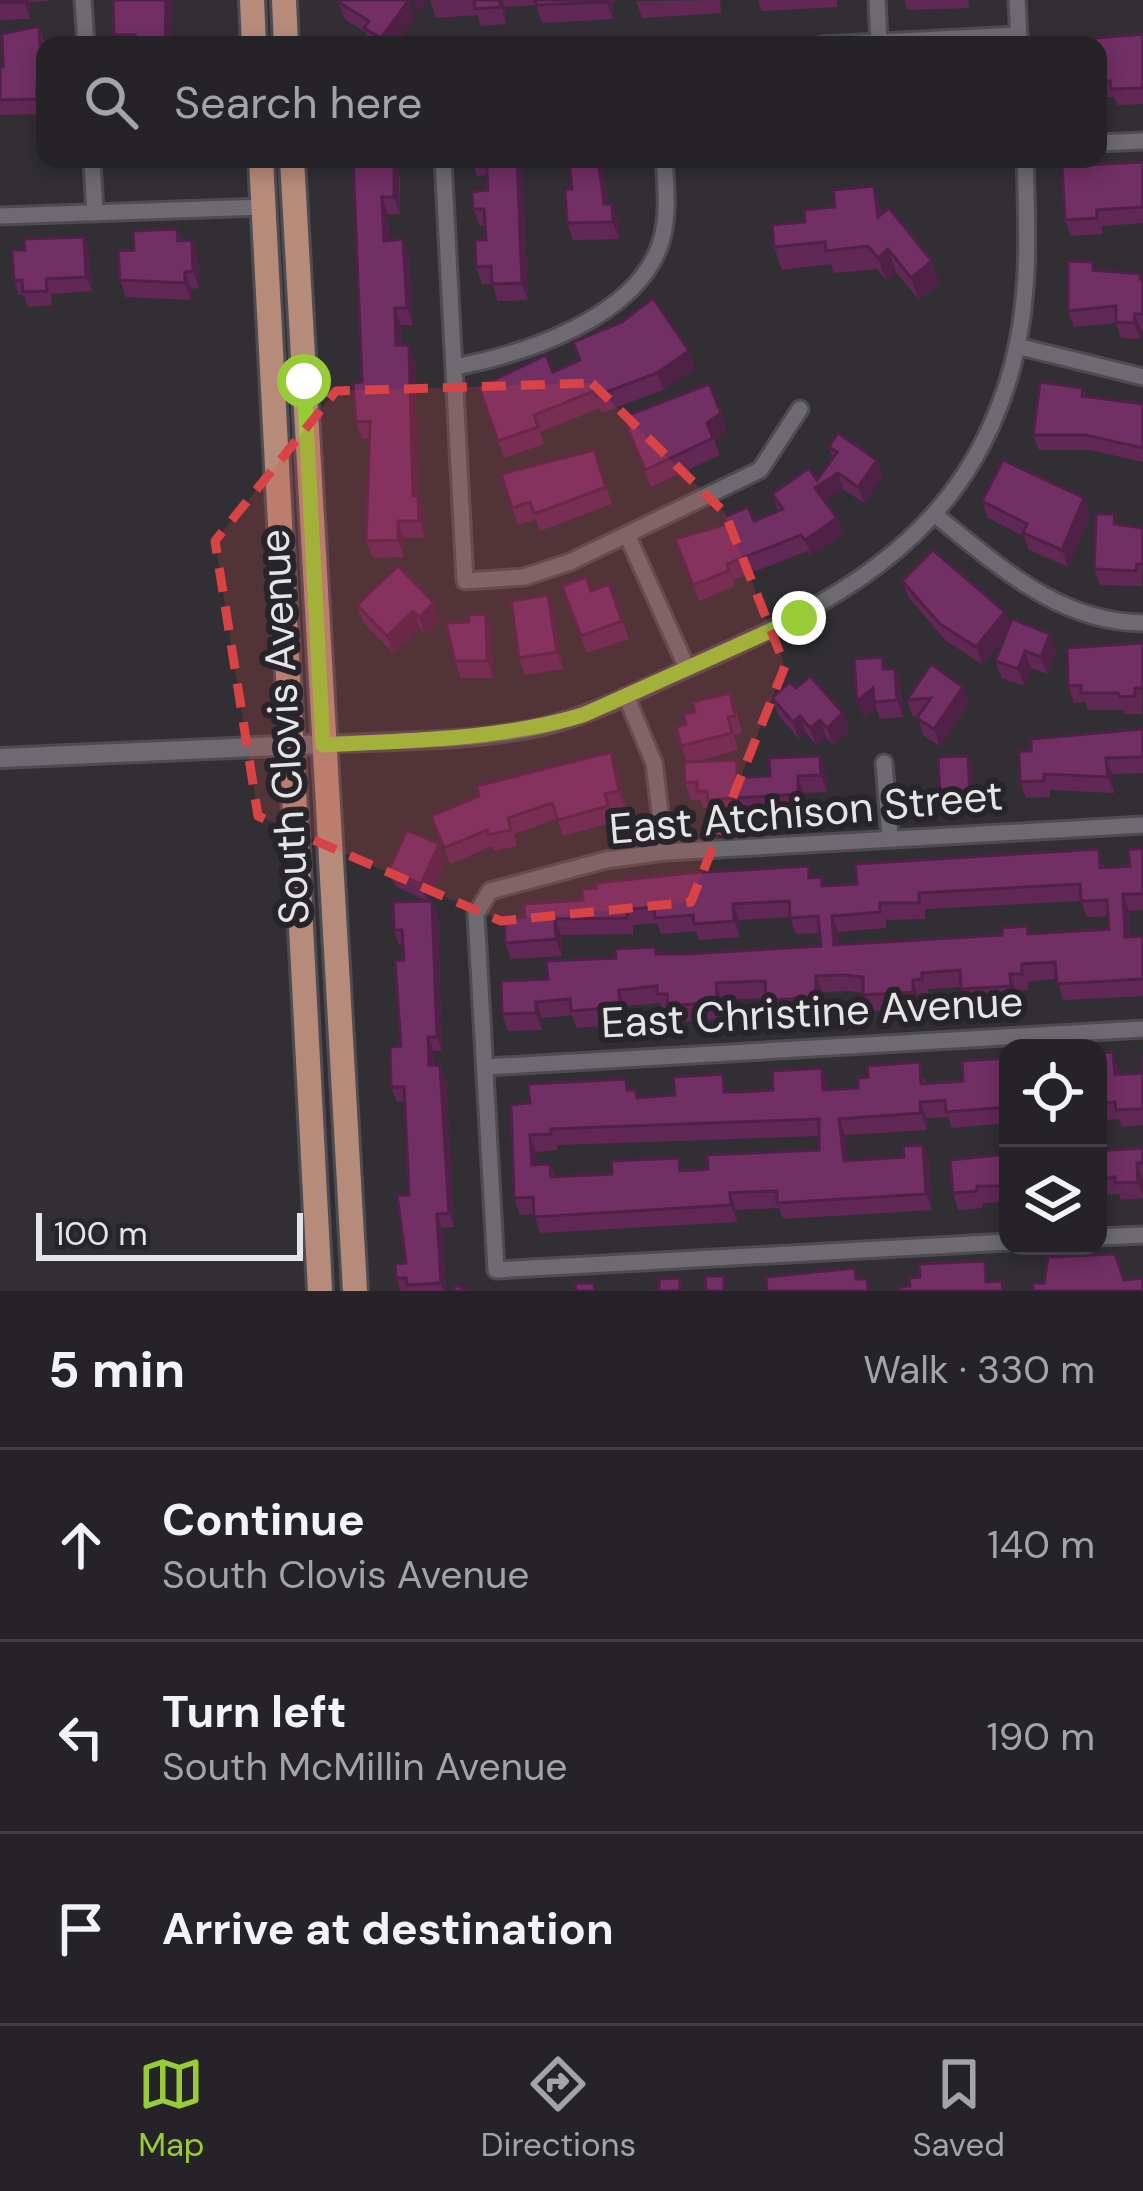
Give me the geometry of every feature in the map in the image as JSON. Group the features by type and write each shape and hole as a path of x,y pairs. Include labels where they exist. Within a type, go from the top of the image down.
{"main road":[{"path":"252,0 254,36"},
{"path":"284,0 286,36"},
{"name":"South Clovis Avenue","path":"261,168 320,1291"},
{"name":"South Clovis Avenue","path":"292,168 355,1291"},
{"path":"263,207 280,218 290,334 304,381"}],"street":[{"path":"83,0 85,36"},
{"path":"877,0 879,36"},
{"path":"1017,0 1019,36"},
{"path":"1107,143 1143,141"},
{"path":"93,168 95,212"},
{"path":"444,168 465,580 524,578 628,537 760,470 800,409"},
{"path":"455,367 535,344 592,317 629,290 660,246 666,211 664,168"},
{"path":"0,758 509,733 583,715 829,602 893,555 934,514 990,426 1017,346 1027,272 1024,168"},
{"path":"0,216 263,207"},
{"path":"1017,346 1143,377"},
{"path":"934,514 1033,592 1100,620 1143,622"},
{"path":"628,537 687,668"},
{"path":"626,696 654,763 664,852"},
{"path":"884,763 890,838"},
{"name":"East Atchison Street","path":"486,1067 476,914 480,900 490,891 606,860 664,852 1143,825"},
{"name":"East Christine Avenue","path":"486,1067 1143,1029"},
{"path":"486,1067 496,1270 999,1242"},
{"path":"1107,1237 1143,1235"}],"highlighted area":[{"path":"592,383 725,513 785,666 691,902 501,921 258,816 215,541 336,391"}],"building":[{"path":"113,0 166,0 165,36 114,35"},
{"path":"409,0 382,36 364,28 369,21 338,2"},
{"path":"474,0 500,0 500,7 475,9"},
{"path":"535,0 606,0 607,2 536,5"},
{"path":"39,26 36,99 0,100 2,34"},
{"path":"1143,34 1143,88 1111,89 1107,37"},
{"path":"1143,162 1143,207 1097,210 1097,218 1065,220 1062,168 1107,168 1107,164"},
{"path":"353,168 394,168 394,197 382,197 384,241 403,239 407,308 395,308 396,345 409,345 413,496 418,496 419,521 398,521 398,540 366,541 370,421 356,422 353,383 362,382"},
{"path":"487,168 517,168 522,283 492,284 491,266 476,267 475,240 486,240 484,209 473,209 472,192 488,190"},
{"path":"570,168 599,168 604,204 612,204 613,222 567,223 565,189 572,189"},
{"path":"874,186 878,217 889,208 932,261 911,278 888,249 878,258 868,246 826,251 825,242 774,247 772,225 805,222 804,210 835,207 833,190"},
{"path":"177,229 178,241 192,240 193,271 185,272 185,283 120,280 118,251 134,250 133,231"},
{"path":"84,237 86,277 46,279 47,291 23,292 22,280 14,281 12,250 25,250 24,239"},
{"path":"1068,261 1093,262 1093,270 1141,274 1143,314 1135,314 1134,323 1116,322 1116,306 1068,311"},
{"path":"653,298 689,351 657,373 534,415 538,427 498,441 479,387 546,355 553,372 580,360 573,342 622,322"},
{"path":"1040,382 1083,388 1082,396 1143,404 1143,448 1085,435 1033,435"},
{"path":"709,384 721,413 707,423 713,438 645,470 623,417"},
{"path":"838,433 877,460 858,487 838,473 815,488 837,518 805,540 801,535 727,564 729,571 693,585 675,539 727,524 724,517 748,507 754,521 783,509 772,494 809,468 817,480 837,452 829,447"},
{"path":"594,450 606,487 534,514 530,502 512,508 501,474"},
{"path":"1003,460 1084,498 1062,550 1023,533 1027,524 982,501"},
{"path":"1096,514 1115,514 1114,524 1143,528 1143,564 1137,564 1136,571 1094,569"},
{"path":"933,550 1005,612 976,647 940,624 902,581"},
{"path":"398,566 434,603 419,617 413,611 387,636 357,605"},
{"path":"586,577 591,591 609,584 622,621 581,636 562,586"},
{"path":"548,595 557,652 519,658 511,601"},
{"path":"486,614 487,661 455,661 446,623 469,622 469,615"},
{"path":"1012,619 1050,634 1041,657 1025,651 1018,669 995,661"},
{"path":"1143,643 1143,688 1135,688 1135,696 1081,693 1081,685 1068,686 1067,648"},
{"path":"883,657 883,669 895,669 897,700 874,702 873,688 857,701 854,659"},
{"path":"931,664 963,687 934,729 917,718 931,698 907,700"},
{"path":"810,676 843,713 827,728 820,720 810,728 800,716 793,722 772,698 790,682 796,688"},
{"path":"730,693 735,716 728,717 732,733 681,746 676,727 686,724 683,714 695,712 692,702"},
{"path":"1143,729 1143,757 1106,758 1108,777 1044,774 1044,781 1020,782 1019,751 1031,751 1031,739"},
{"path":"611,752 619,791 605,794 608,806 558,820 552,803 508,818 511,830 488,835 487,830 444,848 431,816 479,796 477,786"},
{"path":"820,756 821,775 798,776 798,794 708,800 707,791 697,791 697,782 685,783 684,762 737,760 737,778 770,776 769,758"},
{"path":"968,756 970,794 940,796 938,757"},
{"path":"407,830 439,844 421,884 389,869"},
{"path":"1143,848 1143,894 1123,894 1125,937 1143,936 1143,979 1057,984 1055,962 1022,964 1022,974 1010,974 1011,986 961,989 960,970 922,973 922,979 913,980 913,992 863,995 863,977 816,976 816,998 766,1000 765,981 716,983 717,1002 668,1006 667,994 657,994 657,986 619,990 620,1007 571,1011 570,999 536,1002 536,1013 502,1014 501,981 548,979 546,961 616,958 615,949 655,947 656,954 686,954 821,946 818,916 790,918 789,901 733,904 734,921 694,924 693,915 655,918 654,907 627,909 627,918 555,919 556,939 505,943 504,919 525,917 524,904 583,900 582,889 596,888 596,883 809,866 809,878 822,877 822,886 857,884 855,864 1099,849 1100,868 1130,866 1128,850","holes":["1080,884 1081,901 1107,900 1109,929 1028,934 1027,926 1002,928 1002,935 834,945 832,916 880,912 880,903 919,903 919,893"]},
{"path":"432,901 437,1037 428,1037 429,1065 440,1065 449,1213 437,1214 441,1283 407,1285 406,1278 396,1278 395,1264 406,1263 397,1195 409,1195 404,1087 391,1087 390,1047 401,1046 395,961 404,960 402,930 394,930 393,902"},
{"path":"1107,1052 1113,1052 1115,1075 1143,1073 1143,1109 1116,1110 1115,1102 1107,1103"},
{"path":"999,1059 999,1108 946,1112 945,1100 920,1102 921,1113 839,1119 844,1161 904,1157 903,1146 923,1145 926,1194 777,1203 777,1191 746,1192 730,1193 731,1205 534,1217 533,1197 514,1198 511,1105 530,1103 528,1084 626,1079 627,1090 636,1090 637,1098 675,1095 673,1077 723,1074 724,1092 744,1092 773,1090 772,1071 822,1068 823,1090 858,1088 858,1078 868,1077 867,1066 920,1062 921,1084 963,1081 962,1061","holes":["819,1119 819,1150 707,1155 708,1169 680,1171 679,1158 611,1161 612,1174 551,1177 550,1164 532,1165 530,1135 551,1134 551,1129"]},
{"path":"1143,1148 1143,1163 1137,1163 1138,1182 1115,1183 1115,1177 1107,1178 1107,1150"},
{"path":"999,1155 999,1186 953,1193 950,1160"},
{"path":"1115,1254 1124,1280 1143,1278 1143,1291 1033,1291 1033,1283 1044,1283 1048,1257"},
{"path":"985,1261 986,1282 1002,1281 1003,1291 900,1291 910,1286 909,1278 920,1277 919,1264"},
{"path":"855,1268 856,1279 867,1279 868,1291 767,1291 766,1277"},
{"path":"705,1276 724,1276 724,1291 706,1291"},
{"path":"680,1278 680,1291 650,1291 659,1290 659,1279"},
{"path":"575,1283 594,1283 595,1291 576,1291"}],"route":[{"path":"304,381 323,745 475,736 545,726 583,715 799,618"}]}
